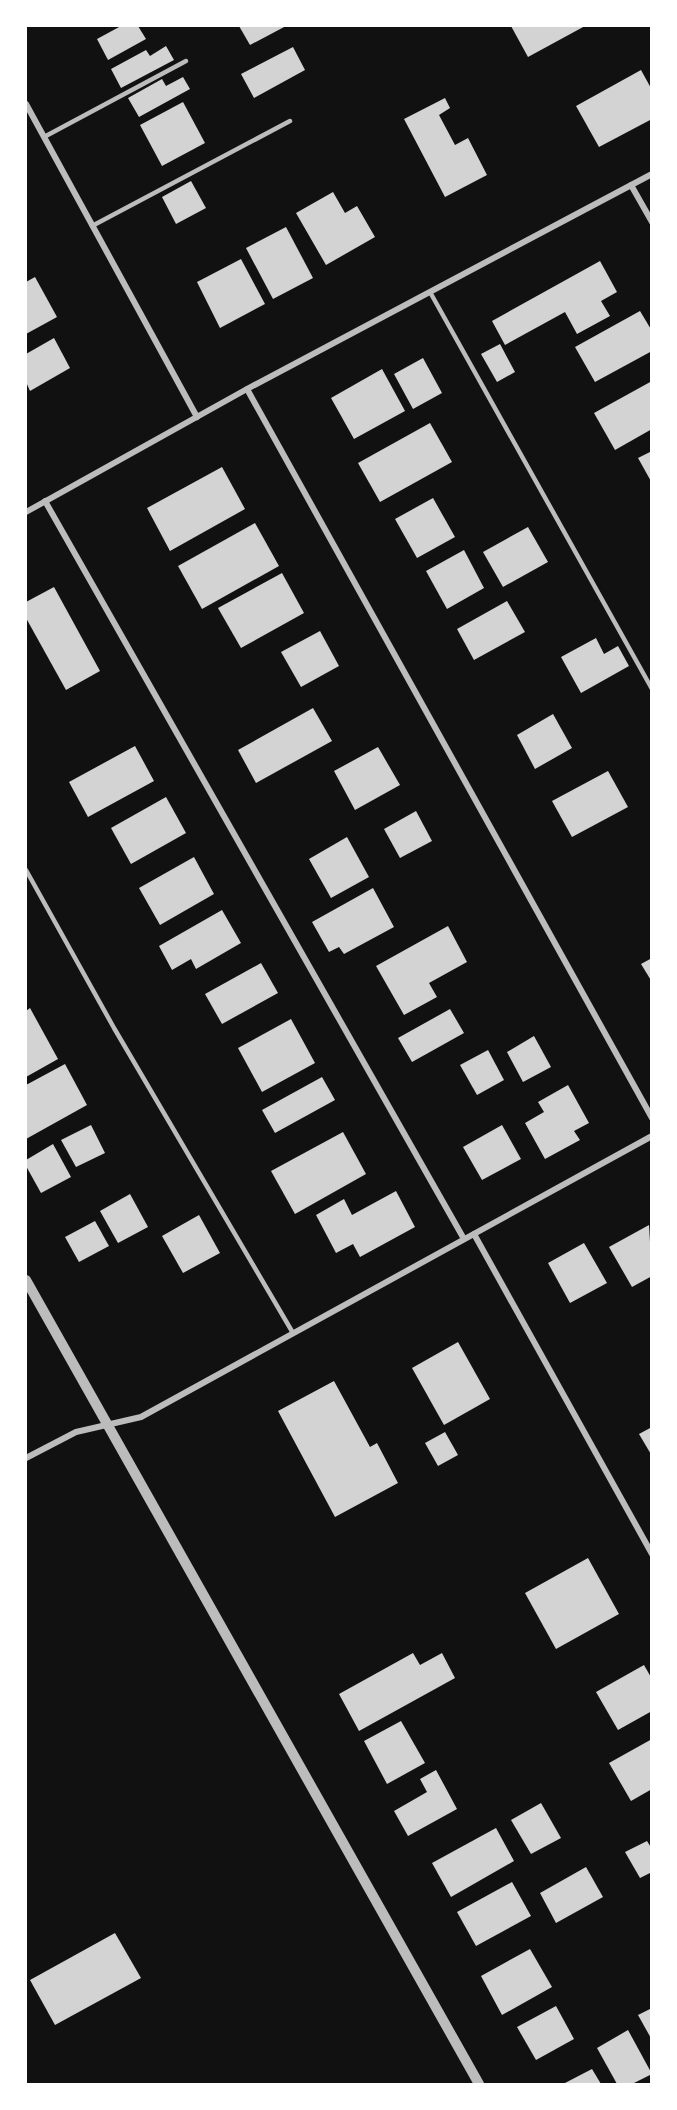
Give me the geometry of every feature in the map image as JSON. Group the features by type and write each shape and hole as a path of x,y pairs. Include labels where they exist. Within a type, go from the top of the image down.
{"street":[{"path":"26,104 197,417"},
{"path":"26,512 247,389 651,174"},
{"path":"631,185 651,222"},
{"path":"247,389 651,1118"},
{"path":"45,501 464,1239"},
{"path":"26,1458 76,1432 141,1417 651,1136"},
{"path":"474,1234 651,1554"},
{"path":"26,1281 479,2085"}],"lane":[{"path":"44,137 186,61"},
{"path":"92,226 290,121"},
{"path":"430,292 651,689"},
{"path":"26,870 120,1038 293,1333"}],"building":[{"path":"121,26 138,26 146,39 108,60 97,39"},
{"path":"239,26 286,26 250,45"},
{"path":"511,26 585,26 528,57"},
{"path":"166,46 174,60 121,88 111,69 146,50 150,56"},
{"path":"293,47 305,70 254,98 241,74"},
{"path":"641,70 652,90 652,119 599,147 576,106"},
{"path":"183,77 190,89 139,117 128,98 162,79 166,86"},
{"path":"445,98 450,108 439,115 455,145 468,138 487,175 445,197 404,119"},
{"path":"183,102 205,143 162,166 140,125"},
{"path":"191,181 206,208 176,224 162,197"},
{"path":"333,192 345,213 357,206 375,237 326,265 296,213"},
{"path":"286,227 313,278 273,299 246,248"},
{"path":"241,259 265,304 220,328 197,282"},
{"path":"600,261 617,292 601,301 610,316 577,334 565,312 505,345 492,321"},
{"path":"35,277 57,317 26,334 26,282"},
{"path":"640,311 652,331 652,351 595,382 575,347"},
{"path":"54,338 70,368 30,391 26,382 26,354"},
{"path":"500,344 515,372 497,382 481,354"},
{"path":"423,358 442,393 413,409 394,374"},
{"path":"382,369 405,411 354,439 331,398"},
{"path":"652,381 652,429 615,450 594,413"},
{"path":"430,423 452,462 380,502 358,463"},
{"path":"652,451 652,483 638,458"},
{"path":"222,467 245,509 170,551 147,508"},
{"path":"433,498 455,537 417,558 395,519"},
{"path":"255,523 279,566 202,609 178,566"},
{"path":"528,527 548,562 503,587 483,552"},
{"path":"464,550 484,588 447,609 426,571"},
{"path":"282,573 304,613 241,648 218,608"},
{"path":"54,587 100,671 66,690 26,618 26,602"},
{"path":"507,601 525,632 474,660 457,629"},
{"path":"320,631 339,666 301,687 281,652"},
{"path":"596,638 604,654 618,646 629,666 581,693 561,657"},
{"path":"313,708 332,741 256,783 238,750"},
{"path":"553,714 572,748 535,769 517,735"},
{"path":"135,746 154,781 88,817 69,782"},
{"path":"378,747 400,785 355,810 334,771"},
{"path":"608,771 628,807 572,837 552,801"},
{"path":"166,797 186,833 131,864 111,828"},
{"path":"416,811 432,841 400,858 384,829"},
{"path":"347,837 369,877 331,898 309,859"},
{"path":"194,857 214,894 160,925 139,888"},
{"path":"373,888 394,927 344,954 339,947 329,952 312,922"},
{"path":"222,910 241,943 196,969 191,959 172,970 159,946"},
{"path":"448,926 467,962 429,983 437,997 404,1015 376,966"},
{"path":"652,958 652,982 641,964"},
{"path":"261,963 278,993 222,1024 205,994"},
{"path":"30,1008 58,1059 26,1077 26,1011"},
{"path":"450,1009 464,1033 412,1062 398,1038"},
{"path":"291,1019 315,1063 262,1092 238,1048"},
{"path":"534,1036 551,1067 523,1082 507,1052"},
{"path":"488,1050 504,1080 477,1095 460,1065"},
{"path":"65,1064 87,1105 26,1139 26,1085"},
{"path":"322,1077 335,1100 275,1133 262,1110"},
{"path":"568,1085 589,1123 574,1131 580,1140 545,1159 525,1123 544,1112 538,1102"},
{"path":"91,1125 105,1153 76,1167 61,1140"},
{"path":"502,1125 521,1159 482,1180 463,1147"},
{"path":"343,1132 366,1174 295,1214 271,1171"},
{"path":"53,1144 71,1177 41,1193 26,1166 26,1160"},
{"path":"396,1191 415,1227 360,1257 353,1244 336,1253 316,1215 344,1199 352,1215"},
{"path":"130,1194 148,1227 118,1243 100,1211"},
{"path":"199,1215 220,1253 183,1273 162,1236"},
{"path":"95,1221 109,1246 79,1262 65,1237"},
{"path":"649,1225 652,1276 632,1287 609,1247"},
{"path":"584,1243 607,1283 570,1303 548,1263"},
{"path":"458,1342 490,1399 444,1425 412,1368"},
{"path":"334,1381 370,1447 377,1443 398,1483 335,1517 278,1411"},
{"path":"652,1427 652,1456 639,1434"},
{"path":"445,1432 458,1455 438,1466 425,1443"},
{"path":"588,1558 619,1614 556,1649 525,1593"},
{"path":"413,1653 420,1665 442,1653 455,1678 359,1731 339,1694"},
{"path":"644,1665 652,1679 652,1711 618,1730 596,1692"},
{"path":"401,1721 425,1763 387,1784 364,1741"},
{"path":"652,1739 652,1789 631,1801 609,1763"},
{"path":"436,1770 457,1809 408,1836 394,1811 427,1792 420,1779"},
{"path":"541,1803 561,1838 531,1854 511,1820"},
{"path":"496,1828 514,1861 451,1897 432,1863"},
{"path":"647,1841 652,1849 652,1872 640,1878 625,1852"},
{"path":"586,1867 603,1897 556,1923 540,1893"},
{"path":"512,1882 531,1916 476,1946 457,1912"},
{"path":"115,1933 141,1978 55,2025 30,1980"},
{"path":"530,1949 552,1987 502,2015 481,1976"},
{"path":"556,2006 574,2039 536,2060 517,2027"},
{"path":"652,2008 652,2040 638,2015"},
{"path":"628,2030 652,2074 632,2084 617,2084 597,2048"},
{"path":"592,2069 601,2084 563,2084"}]}
